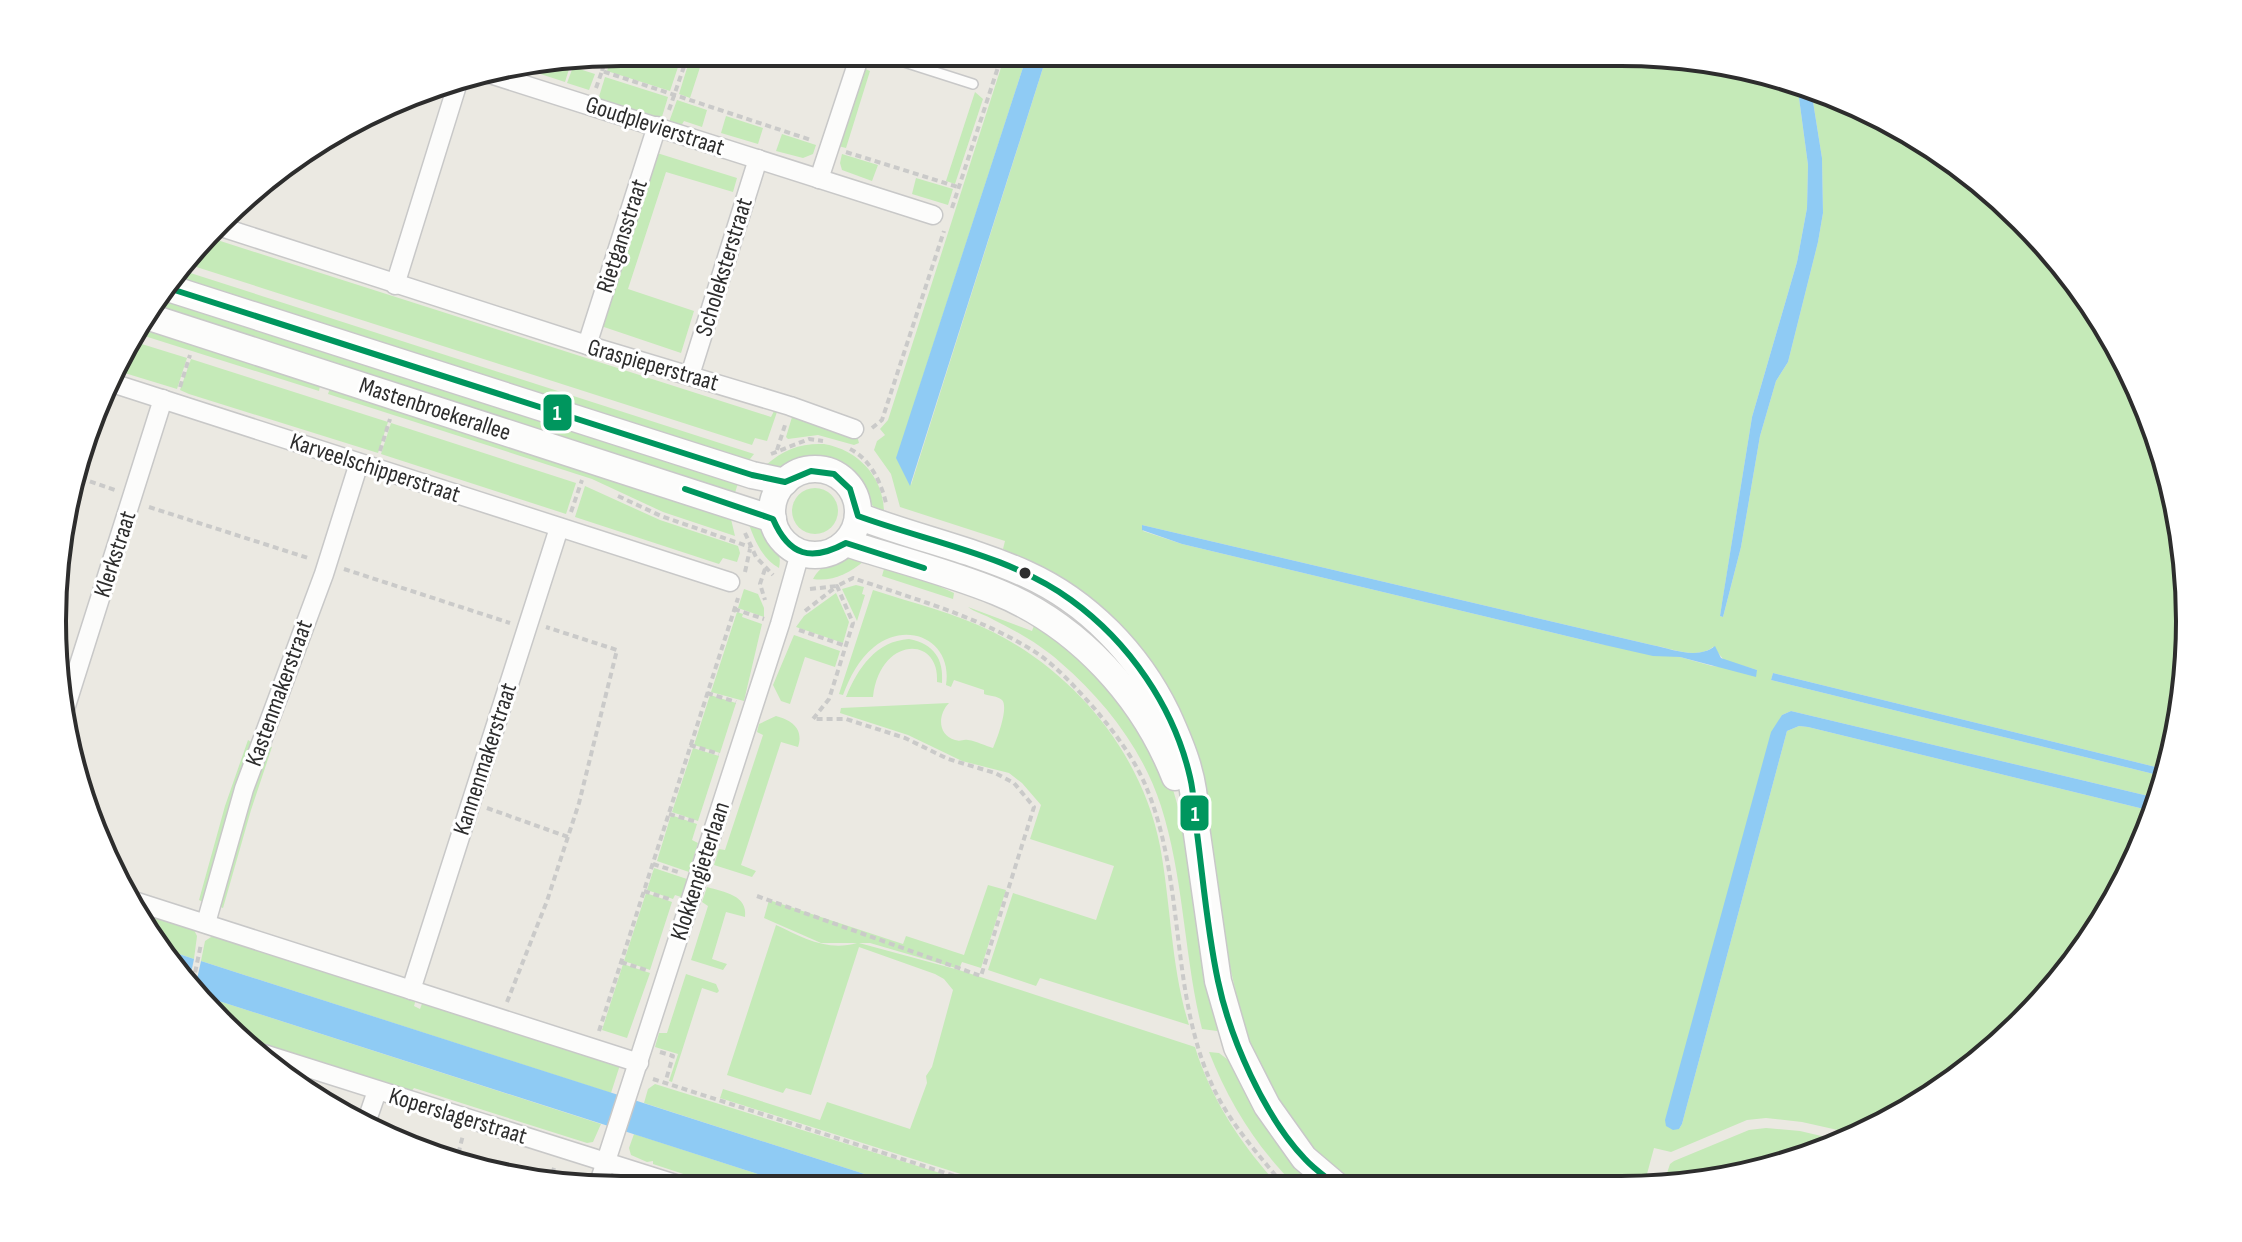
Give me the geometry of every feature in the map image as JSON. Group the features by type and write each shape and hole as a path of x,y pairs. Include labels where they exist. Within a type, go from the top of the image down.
{"main road":[{"name":"Mastenbroekerallee","path":"176,290 752,475 785,482"},
{"name":"Mastenbroekerallee","path":"156,319 773,519"},
{"path":"811,470 826,471 840,477 850,488 857,501 858,516 846,543 832,552 816,555 800,553 787,545 777,533 773,505 785,482 797,474 811,470"},
{"path":"858,516 1024,573 1075,602 1124,648 1144,673 1161,703 1191,774 1196,794 1195,820 1218,981 1237,1047 1267,1106 1304,1158 1325,1176"},
{"path":"846,543 999,592 1079,641 1127,692 1148,722 1195,820"}],"street":[{"path":"819,179 857,66"},
{"name":"Goudplevierstraat","path":"505,79 940,217"},
{"path":"395,285 455,91"},
{"name":"Rietgansstraat","path":"587,345 660,127"},
{"name":"Scholeksterstraat","path":"690,375 758,159"},
{"name":"Graspieperstraat","path":"229,230 395,285 790,406 854,429"},
{"name":"Karveelschipperstraat","path":"119,385 736,584"},
{"name":"Klerkstraat","path":"71,691 134,496 169,401"},
{"name":"Kastenmakerstraat","path":"206,923 244,789 367,466"},
{"name":"Kannenmakerstraat","path":"411,990 559,528"},
{"name":"Klokkengieterlaan","path":"601,1175 800,553"},
{"path":"144,904 638,1066"},
{"name":"Koperslagerstraat","path":"281,1060 467,1119 608,1154 660,1176"},
{"path":"369,1115 377,1091"}],"lane":[{"path":"917,66 973,84"}],"path":[{"path":"590,105 603,66"},
{"path":"660,127 684,66"},
{"path":"854,429 870,429 882,420 940,217 958,187 998,66"},
{"path":"602,71 958,187"},
{"path":"169,401 190,355"},
{"path":"777,450 790,406"},
{"path":"367,466 390,419"},
{"path":"84,479 134,496"},
{"path":"559,528 571,515 582,480"},
{"path":"593,1049 707,693 736,584 750,547 765,569 791,586 814,590 837,586 853,578 984,623 1036,652 1080,692 1108,724 1131,757 1160,830 1186,991 1196,1035 1214,1089 1247,1141 1276,1176"},
{"path":"757,896 981,976 1034,807 1014,783 995,773 948,759 905,738 846,719 813,719 829,699 853,623 837,586"},
{"path":"500,1019 547,901 579,803 617,650 529,622"},
{"path":"707,693 753,707"},
{"path":"690,745 736,759"},
{"path":"471,803 568,837"},
{"path":"669,814 714,828"},
{"path":"653,864 688,875 699,874"},
{"path":"644,891 689,906"},
{"path":"194,975 199,953"},
{"path":"621,962 666,977"},
{"path":"638,1066 673,1056 665,1083"},
{"path":"638,1066 665,1083 955,1176"},
{"path":"694,1092 696,1086"},
{"path":"459,1152 467,1119"}],"green space":[{"path":"609,66 678,66 670,91 607,71"},
{"path":"688,66 700,66 690,98 679,94"},
{"path":"1002,66 1023,66 916,398 911,485 1044,66 1621,66 1693,71 1765,85 1799,95 1808,165 1807,208 1797,262 1752,417 1720,616 1723,617 1741,547 1760,436 1776,381 1788,362 1818,242 1823,213 1822,158 1813,100 1899,140 1987,204 2061,283 2102,344 2119,376 2147,443 2157,477 2175,585 2175,657 2157,765 1773,673 1771,680 2154,774 2148,796 1791,711 1782,715 1679,1129 1787,731 1799,726 2143,809 2102,898 2038,987 1959,1061 1898,1102 1840,1131 1802,1122 1766,1118 1747,1120 1671,1152 1654,1148 1647,1175 1346,1176 1314,1149 1277,1100 1248,1044 1226,950 1184,731 1030,562 1003,549 1005,541 900,507 891,474 874,450 877,441 885,435 880,429 888,420","holes":["1142,525 1675,650 1699,653 1713,647 1724,660 1757,670 1712,666 1680,657 1600,644 1182,544 1143,531"]},
{"path":"572,68 595,74 589,90 567,83"},
{"path":"863,68 870,71 846,148 838,146"},
{"path":"569,69 565,82 537,73"},
{"path":"605,77 668,97 661,120 598,100"},
{"path":"975,92 983,99 955,184 946,181"},
{"path":"677,100 707,110 702,127 684,121 681,126 669,122"},
{"path":"726,116 763,128 758,144 721,133"},
{"path":"782,134 816,145 813,154 803,158 776,151"},
{"path":"657,153 737,178 733,192 666,172 628,289 694,311 681,353 601,326"},
{"path":"842,154 878,165 872,181 842,170"},
{"path":"916,178 953,189 948,205 912,194"},
{"path":"218,240 771,417 774,411 777,412 767,441 755,438 752,445 195,266"},
{"path":"189,273 754,454 746,464 180,284"},
{"path":"173,294 740,477 734,496 162,310"},
{"path":"153,323 320,386 319,391 145,336"},
{"path":"140,343 187,358 177,389 125,373"},
{"path":"191,359 388,422 378,453 180,390"},
{"path":"333,380 731,519 735,536 663,512 592,479 328,394"},
{"path":"792,417 857,436 859,443 854,445 818,435 788,439"},
{"path":"391,423 576,483 566,514 381,454"},
{"path":"824,444 848,452 867,468 880,488 884,513 881,514 872,505 852,474 836,464 816,459 778,470 766,465 793,448"},
{"path":"585,486 660,520 738,546 740,553 737,562 723,558 719,564 575,517"},
{"path":"815,488 831,495 838,511 831,527 815,534 799,527 792,511 799,495"},
{"path":"746,516 776,544 779,568 762,552"},
{"path":"853,555 864,561 840,576 813,579 820,569 830,563"},
{"path":"886,562 954,593 953,599 882,576"},
{"path":"856,585 864,587 862,594 865,595 857,621 842,589"},
{"path":"744,589 758,594 764,617 738,608"},
{"path":"873,590 979,625 1023,649 1052,670 1101,720 1138,780 1151,812 1164,868 1178,981 1189,1025 1040,978 1036,986 988,970 1013,893 1096,920 1114,866 1030,839 1041,805 1009,773 962,761 908,735 840,713 841,708 949,703 941,718 945,734 955,740 993,748 1002,723 1002,700 954,680 951,687 946,685 942,656 935,646 913,635 887,639 874,647 855,669 843,695 839,694"},
{"path":"836,593 849,622 843,643 796,627 804,616"},
{"path":"968,607 1032,631 1036,620 1104,675 1170,779 1184,828 1217,1031 1202,1029 1169,833 1153,785 1133,746 1093,694 1053,656 1020,634"},
{"path":"737,612 762,624 744,701 711,692"},
{"path":"794,635 840,651 835,667 805,657 790,704 781,701 773,685"},
{"path":"909,639 918,641 936,654 942,683 937,682 935,667 929,656 920,650 909,649 897,653 886,662 873,697 846,697 856,676 870,658 887,645"},
{"path":"710,695 736,703 720,753 694,745"},
{"path":"776,716 795,726 799,741 798,747 781,742 741,865 756,871 752,877 714,865 719,849 725,850 763,735 757,732 759,724"},
{"path":"248,740 251,742 203,902 199,900 225,806"},
{"path":"266,745 272,747 223,908 218,906"},
{"path":"693,748 719,756 698,821 672,812"},
{"path":"671,815 697,824 692,840 698,843 689,872 657,861"},
{"path":"654,868 687,879 681,897 675,895 673,899 647,890"},
{"path":"988,885 1006,890 981,968 962,962 959,969 870,943 859,943 959,970 1195,1047 1219,1104 1253,1156 1270,1176 967,1176 720,1098 723,1089 820,1120 827,1102 910,1129 927,1083 926,1076 932,1067 953,990 935,974 859,947 811,1095 786,1088 783,1093 727,1075 776,925 820,942 764,918 769,900 903,944 906,936 964,955","holes":["822,943 857,943 835,946"]},
{"path":"707,887 739,899 745,910 745,917 726,912 712,959 727,964 723,970 691,960 708,906 702,902"},
{"path":"646,893 672,902 650,970 624,961"},
{"path":"150,913 193,928 197,936 194,959 177,953"},
{"path":"214,935 416,999 414,1006 420,1009 423,1001 620,1065 611,1093 201,961 205,941"},
{"path":"623,964 650,973 627,1038 602,1030"},
{"path":"686,974 716,984 719,991 702,988 672,1082 669,1081 678,1054 655,1047 659,1033 667,1033"},
{"path":"217,1000 601,1124 593,1142 587,1143 414,1088 410,1093 265,1047"},
{"path":"1209,1052 1219,1053 1231,1062 1314,1176 1287,1176 1257,1140 1226,1089"},
{"path":"655,1084 950,1176 871,1176 644,1103 648,1089"},
{"path":"1749,1130 1800,1131 1825,1137 1765,1157 1667,1174 1674,1161"},
{"path":"634,1134 764,1176 690,1176 631,1155 629,1148"}],"water":[{"path":"1023,66 1044,66 910,486 896,458"},
{"path":"1799,95 1813,100 1822,158 1823,213 1788,362 1776,381 1760,436 1741,547 1723,617 1720,616 1752,417 1797,262 1807,208 1808,165"},
{"path":"1142,525 1676,651 1701,652 1715,646 1721,658 1757,670 1756,677 1680,657 1653,656 1600,644 1182,544 1142,530"},
{"path":"1773,673 2156,767 2154,774 1771,680"},
{"path":"1791,711 2148,796 2143,809 1808,727 1799,726 1787,731 1682,1124 1679,1129 1673,1130 1666,1126 1665,1120 1771,732 1782,715"},
{"path":"177,953 194,959 191,972"},
{"path":"201,961 871,1176 764,1176 217,1000 197,979"}],"transit line":[{"name":"1","path":"176,290 752,475 785,482 811,471 834,474 850,489 858,516 995,561 1022,572 1071,600 1130,656 1161,701 1173,726 1191,783 1211,942 1231,1027 1251,1075 1276,1121 1305,1159 1324,1176"},
{"name":"1","path":"685,489 773,519 786,541 802,552 822,552 846,543 924,568"}]}
